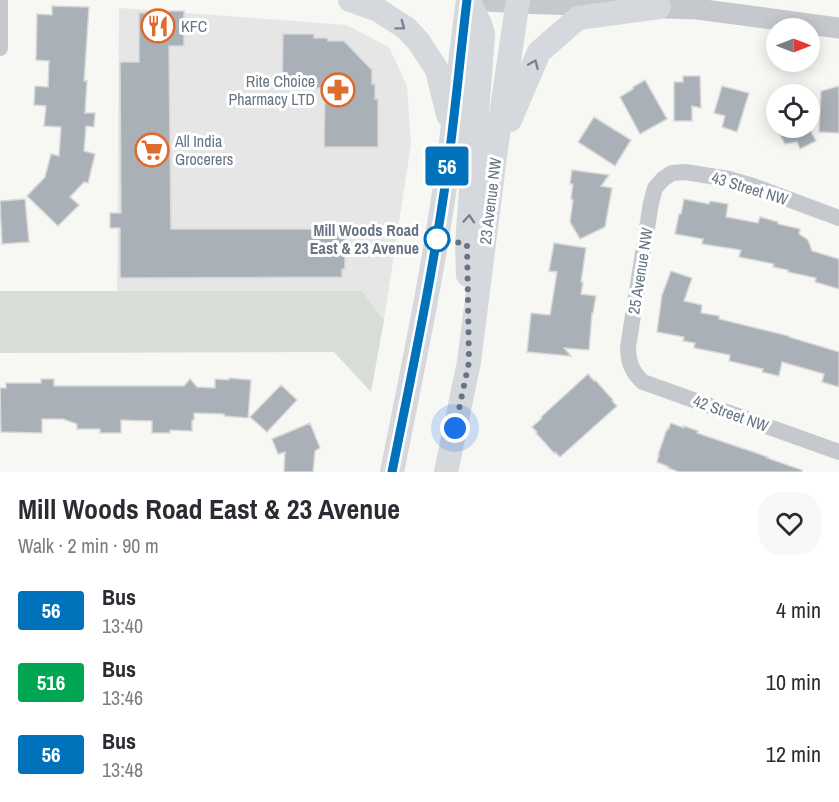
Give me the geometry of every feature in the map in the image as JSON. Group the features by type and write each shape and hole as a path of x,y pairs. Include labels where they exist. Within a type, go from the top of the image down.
{"main road":[{"path":"350,0 378,10 406,28 419,42 437,70 452,131"},
{"path":"392,472 424,315 445,183 468,0"},
{"path":"468,0 483,34 467,244 469,362"},
{"name":"23 Avenue NW","path":"446,472 469,362 517,1"},
{"path":"495,156 539,52 578,18 648,3"}],"street":[{"path":"0,0 0,48"},
{"path":"474,0 648,3 839,28"},
{"name":"43 Street NW","path":"663,179 672,173 685,172 729,179 838,216"},
{"name":"25 Avenue NW","path":"630,366 628,347 651,203 656,188 663,179"},
{"name":"42 Street NW","path":"630,366 643,382 839,452"}],"shaded area":[{"path":"119,8 346,25 389,47 407,86 411,144 384,320 362,291 117,292"},
{"path":"0,291 362,291 384,320 371,392 334,352 0,353"}],"building":[{"path":"52,6 89,7 84,81 87,81 85,113 95,113 94,127 86,126 84,151 95,154 88,183 84,182 70,197 79,205 58,226 27,196 45,177 51,154 59,156 61,127 44,126 46,106 34,105 35,86 48,87 49,61 36,60 37,14 52,15"},
{"path":"161,11 184,11 184,46 169,46 171,229 337,229 337,231 342,231 342,238 345,238 345,269 342,269 342,277 120,278 120,228 110,228 110,213 121,213 120,62 139,62 139,13 161,13"},
{"path":"283,34 314,34 314,38 344,41 372,70 375,99 378,99 378,147 324,147 325,88 282,88"},
{"path":"683,76 700,76 701,108 692,106 692,121 674,121 674,82 683,82"},
{"path":"645,80 667,119 640,134 620,97"},
{"path":"722,86 749,93 737,132 722,127 725,116 714,113"},
{"path":"839,86 839,133 820,132 821,91"},
{"path":"594,117 631,140 615,166 578,142"},
{"path":"782,138 814,138 816,141 800,149 797,142 785,144"},
{"path":"572,170 609,175 601,186 612,188 605,227 580,239 570,222 573,200 571,199 573,184 570,184"},
{"path":"25,199 29,242 2,244 0,201"},
{"path":"684,199 709,204 710,201 728,204 726,217 758,223 760,217 800,229 799,234 808,240 812,251 839,259 839,289 815,282 816,278 773,267 774,264 739,257 741,250 702,244 703,239 675,234"},
{"path":"554,243 586,248 581,294 596,296 589,350 564,348 571,356 527,352 531,313 550,315 557,272 549,271"},
{"path":"671,271 692,278 684,301 702,305 701,313 719,316 719,319 789,336 839,352 839,387 822,382 824,374 782,362 779,376 762,372 763,369 729,361 730,355 694,348 695,343 683,341 684,337 657,332 662,295"},
{"path":"588,374 617,406 560,457 532,427"},
{"path":"229,378 251,380 248,418 194,413 192,431 170,430 170,433 152,433 152,421 121,420 121,433 100,433 100,429 77,429 77,424 63,419 42,419 42,433 1,432 0,388 6,388 6,383 41,383 41,379 54,379 54,386 184,386 190,379 197,387 215,388 215,379 229,380"},
{"path":"281,385 297,400 267,432 250,417"},
{"path":"310,423 320,448 315,451 313,472 284,472 285,452 278,454 272,439"},
{"path":"671,423 768,457 802,470 802,472 679,472 668,468 657,462"}],"bus line":[{"name":"56","path":"392,472 434,256 447,172 467,0"}],"place":[{"name":"KFC","path":"158,26"},
{"name":"Rite Choice Pharmacy LTD","path":"338,90"},
{"name":"All India Grocerers","path":"152,150"},
{"name":"Mill Woods Road East & 23 Avenue","path":"437,239"}],"route":[{"path":"437,239 467,244 469,362 455,428"}]}
